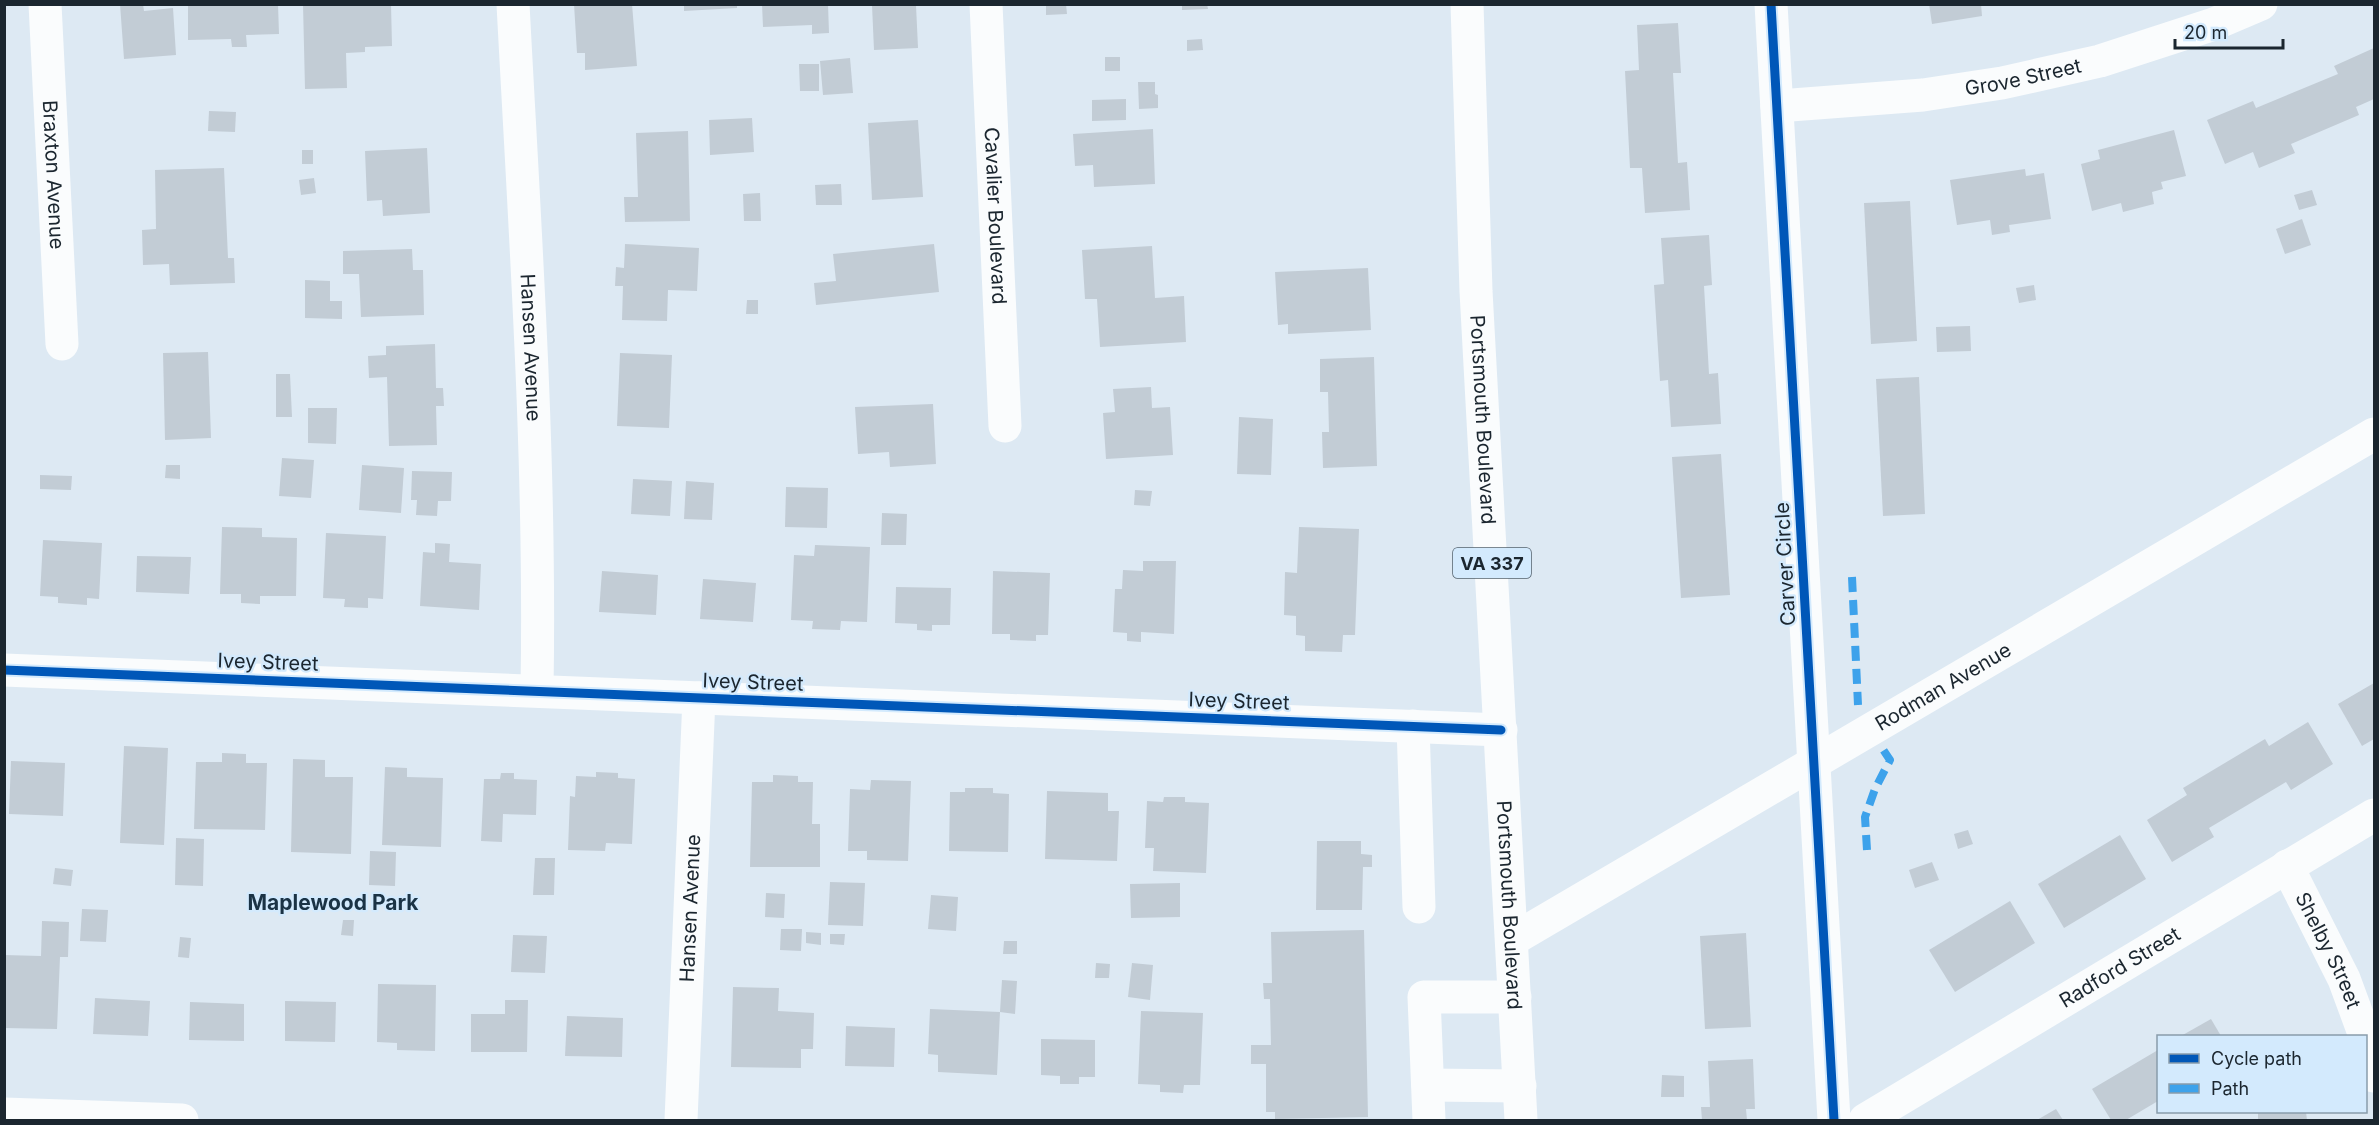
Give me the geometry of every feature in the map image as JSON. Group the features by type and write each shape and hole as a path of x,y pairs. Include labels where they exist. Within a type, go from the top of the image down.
{"street":[{"name":"Braxton Avenue","path":"45,4 62,344"},
{"name":"Hansen Avenue","path":"513,4 537,451 539,598 537,690"},
{"name":"Cavalier Boulevard","path":"986,4 1005,426"},
{"name":"Portsmouth Boulevard","path":"1467,4 1476,291 1521,1120"},
{"name":"Carver Circle","path":"1772,4 1834,1120"},
{"name":"Grove Street","path":"1777,106 1923,95 2002,83 2100,61 2214,24 2259,5"},
{"name":"Rodman Avenue","path":"1512,940 2100,596 2275,490 2374,434"},
{"name":"Ivey Street","path":"4,670 1501,730"},
{"name":"Hansen Avenue","path":"681,1120 699,698"},
{"path":"1413,726 1419,907"},
{"name":"Radford Street","path":"1865,1120 2374,815"},
{"name":"Shelby Street","path":"2287,866 2344,979 2364,1035"},
{"path":"1429,1120 1424,997 1515,998"},
{"name":"Shelby Street","path":"2367,1046 2374,1076"},
{"path":"1428,1085 1520,1086"},
{"path":"4,1113 182,1120"}],"building":[{"path":"120,4 143,4 144,11 173,8 176,55 124,59"},
{"path":"188,4 278,4 279,34 246,35 247,47 232,47 231,39 188,40"},
{"path":"303,4 391,4 392,46 365,47 365,52 346,53 347,88 305,89"},
{"path":"574,4 632,4 637,66 585,70 585,53 577,53"},
{"path":"684,4 737,4 737,8 684,11"},
{"path":"762,4 828,4 829,33 812,34 812,25 763,27"},
{"path":"1046,4 1066,4 1067,14 1046,15"},
{"path":"1182,4 1207,4 1208,9 1182,10"},
{"path":"1929,4 1981,4 1982,16 1932,24"},
{"path":"872,5 916,5 918,48 874,50"},
{"path":"1678,23 1681,73 1673,73 1678,163 1687,162 1690,210 1645,213 1642,168 1630,168 1625,71 1639,70 1637,25"},
{"path":"1202,39 1203,50 1187,51 1187,40"},
{"path":"2374,48 2374,99 2356,107 2359,115 2291,144 2295,153 2259,168 2253,152 2225,164 2207,120 2253,101 2256,108 2338,74 2334,66"},
{"path":"1105,57 1120,57 1120,71 1105,71"},
{"path":"850,58 853,93 823,95 820,61"},
{"path":"799,64 819,64 819,91 800,91"},
{"path":"1138,82 1155,82 1158,108 1139,109"},
{"path":"1126,99 1126,120 1092,121 1092,100"},
{"path":"209,111 236,112 235,132 208,131"},
{"path":"752,118 754,152 710,155 709,120"},
{"path":"918,120 923,197 872,200 868,123"},
{"path":"1153,129 1155,184 1094,187 1093,165 1075,166 1073,134"},
{"path":"2174,130 2186,176 2161,182 2163,189 2152,192 2154,204 2123,212 2121,203 2092,211 2081,164 2100,159 2098,150"},
{"path":"688,131 690,221 625,222 624,197 638,197 636,133"},
{"path":"427,148 430,213 383,216 382,200 367,201 365,151"},
{"path":"302,150 313,150 313,164 302,164"},
{"path":"224,168 228,258 234,258 235,283 170,285 169,264 143,265 142,230 156,229 155,170"},
{"path":"2025,169 2026,176 2044,173 2051,219 2009,225 2010,232 1992,235 1990,220 1957,225 1950,180"},
{"path":"314,178 316,193 301,195 299,180"},
{"path":"841,184 842,205 816,205 815,185"},
{"path":"2312,190 2317,205 2299,210 2294,195"},
{"path":"760,193 761,221 744,221 743,194"},
{"path":"1910,201 1917,341 1871,344 1864,203"},
{"path":"2302,219 2311,245 2285,254 2276,229"},
{"path":"1709,235 1712,285 1704,286 1709,374 1718,373 1721,424 1671,427 1668,380 1660,381 1654,285 1664,284 1661,238"},
{"path":"625,244 699,248 697,291 668,290 667,321 622,320 623,286 615,286 616,267 624,268"},
{"path":"934,244 939,292 816,305 814,283 836,281 833,254"},
{"path":"1152,246 1155,298 1184,296 1186,342 1100,347 1097,299 1085,299 1082,250"},
{"path":"412,249 413,270 423,270 424,315 361,317 359,274 343,274 343,251"},
{"path":"1368,268 1371,330 1288,334 1288,324 1278,325 1275,272"},
{"path":"305,280 330,281 330,301 342,301 342,319 305,318"},
{"path":"2034,285 2036,300 2019,303 2016,288"},
{"path":"747,300 758,300 758,314 746,314"},
{"path":"1970,326 1971,351 1937,352 1936,327"},
{"path":"435,344 436,388 443,388 444,406 436,406 437,445 389,446 387,377 369,378 368,356 386,355 386,346"},
{"path":"208,352 211,438 165,440 163,353"},
{"path":"620,353 672,355 669,428 617,426"},
{"path":"1374,357 1377,466 1323,468 1322,432 1329,432 1328,392 1320,392 1320,359"},
{"path":"276,374 290,374 292,417 276,417"},
{"path":"1919,377 1925,514 1883,516 1876,379"},
{"path":"1151,387 1152,408 1170,407 1173,455 1106,459 1103,413 1115,412 1113,389"},
{"path":"933,404 936,464 890,467 889,452 858,454 855,407"},
{"path":"308,408 337,408 336,444 308,443"},
{"path":"1239,417 1273,419 1271,475 1237,474"},
{"path":"1721,454 1730,595 1681,598 1672,457"},
{"path":"282,458 314,460 311,498 279,496"},
{"path":"166,465 180,465 180,479 165,478"},
{"path":"362,465 404,468 401,513 359,510"},
{"path":"412,471 452,472 451,501 438,501 437,516 416,515 417,500 411,500"},
{"path":"40,475 72,476 71,490 40,489"},
{"path":"633,479 672,481 670,516 631,514"},
{"path":"686,481 714,483 712,520 684,519"},
{"path":"786,487 828,488 827,528 785,527"},
{"path":"1135,490 1152,491 1150,506 1134,505"},
{"path":"882,513 907,514 906,545 881,545"},
{"path":"222,527 262,528 262,537 297,538 296,596 260,596 260,604 241,603 241,594 220,594"},
{"path":"1299,527 1359,529 1355,635 1343,635 1342,652 1305,651 1305,636 1296,635 1296,616 1284,615 1285,572 1297,573"},
{"path":"326,533 386,536 383,599 368,598 368,608 344,607 345,599 323,598"},
{"path":"43,540 102,543 99,599 87,598 87,605 58,603 58,597 40,596"},
{"path":"435,543 450,544 449,562 481,564 479,610 420,606 423,552 435,553"},
{"path":"815,545 870,547 867,622 841,621 840,630 812,629 813,621 791,620 794,555 814,556"},
{"path":"137,556 191,557 189,594 136,592"},
{"path":"1143,561 1176,561 1174,634 1141,632 1141,642 1127,641 1127,633 1113,632 1115,589 1122,589 1123,570 1143,571"},
{"path":"602,571 658,575 656,615 599,612"},
{"path":"993,571 1050,573 1048,635 1036,635 1036,641 1010,640 1010,634 992,634"},
{"path":"703,579 756,583 753,622 700,619"},
{"path":"896,587 951,588 950,625 932,625 932,631 917,630 917,624 895,623"},
{"path":"2374,683 2374,739 2362,746 2338,704"},
{"path":"2308,722 2333,764 2291,790 2286,782 2209,828 2214,837 2172,862 2147,820 2187,795 2183,788 2265,739 2269,746"},
{"path":"124,746 168,748 164,845 120,843"},
{"path":"222,753 246,754 246,763 267,763 265,830 194,829 196,762 222,762"},
{"path":"293,759 325,760 325,777 353,777 351,854 291,852"},
{"path":"11,761 65,763 63,816 9,814"},
{"path":"385,767 407,768 407,777 443,778 441,847 382,845"},
{"path":"596,772 618,773 618,778 635,779 632,844 606,843 605,851 568,850 570,796 575,797 576,776 596,777"},
{"path":"501,773 514,773 514,779 537,780 536,815 503,814 502,842 481,841 484,779 500,779"},
{"path":"773,775 798,776 798,782 813,782 812,824 820,824 820,867 750,867 752,782 773,782"},
{"path":"871,780 911,781 908,861 867,860 867,851 848,851 850,789 870,790"},
{"path":"965,788 993,788 993,793 1009,794 1008,852 949,851 950,792 965,792"},
{"path":"1047,791 1108,793 1108,811 1119,811 1117,861 1045,859"},
{"path":"1164,797 1185,797 1185,802 1209,803 1206,873 1153,871 1154,848 1145,848 1147,801 1163,802"},
{"path":"1968,830 1973,844 1958,849 1954,834"},
{"path":"2120,835 2146,879 2064,928 2038,884"},
{"path":"176,838 204,839 203,886 175,885"},
{"path":"1317,841 1361,841 1361,854 1372,855 1372,867 1363,867 1362,910 1316,910"},
{"path":"370,851 396,852 395,886 369,885"},
{"path":"535,858 555,858 554,895 533,895"},
{"path":"1932,862 1939,880 1915,888 1909,870"},
{"path":"55,868 73,870 71,886 53,884"},
{"path":"830,882 865,883 863,926 828,925"},
{"path":"1180,883 1180,917 1131,918 1130,884"},
{"path":"766,893 785,894 784,918 765,917"},
{"path":"931,895 958,897 956,931 928,929"},
{"path":"2010,901 2035,943 1955,992 1929,950"},
{"path":"82,909 108,910 106,942 80,941"},
{"path":"343,920 354,920 353,936 341,935"},
{"path":"42,921 69,922 68,957 60,957 57,1029 4,1028 4,955 41,956"},
{"path":"781,929 802,929 801,951 780,950"},
{"path":"1364,930 1368,1117 1275,1119 1275,1112 1266,1112 1266,1064 1251,1064 1251,1045 1271,1045 1270,999 1264,999 1263,983 1272,983 1271,932"},
{"path":"806,932 821,933 821,945 806,943"},
{"path":"1746,933 1751,1027 1705,1029 1700,936"},
{"path":"830,934 845,934 844,945 830,944"},
{"path":"513,935 547,936 545,973 511,972"},
{"path":"180,937 191,938 189,958 178,957"},
{"path":"1004,941 1017,941 1017,954 1003,954"},
{"path":"1096,963 1110,964 1109,978 1095,978"},
{"path":"1132,963 1153,965 1150,1000 1128,997"},
{"path":"1002,980 1017,981 1015,1014 1000,1012"},
{"path":"378,984 436,985 435,1051 397,1050 397,1043 377,1042"},
{"path":"733,987 779,988 778,1011 814,1013 813,1049 801,1049 801,1068 731,1067"},
{"path":"95,998 150,1001 148,1036 93,1034"},
{"path":"505,1000 528,1000 527,1052 471,1052 471,1014 505,1014"},
{"path":"285,1001 336,1002 335,1042 285,1041"},
{"path":"190,1002 244,1004 244,1041 189,1040"},
{"path":"930,1009 1000,1012 997,1075 938,1072 938,1055 928,1054"},
{"path":"1141,1011 1203,1013 1200,1085 1184,1085 1183,1093 1160,1092 1160,1085 1138,1084"},
{"path":"567,1016 623,1018 622,1057 565,1056"},
{"path":"2211,1019 2220,1035 2183,1035"},
{"path":"846,1026 895,1028 894,1067 845,1066"},
{"path":"1041,1039 1095,1040 1095,1077 1079,1077 1079,1084 1060,1084 1060,1076 1041,1075"},
{"path":"2157,1051 2157,1102 2126,1120 2111,1120 2092,1089"},
{"path":"1753,1059 1755,1109 1746,1109 1747,1120 1702,1120 1701,1107 1710,1107 1708,1061"},
{"path":"1662,1075 1684,1076 1684,1097 1661,1097"},
{"path":"2056,1109 2063,1120 2037,1120"},
{"path":"2258,1113 2306,1113 2307,1120 2258,1120"}],"marked path":[{"path":"1852,577 1858,705"},
{"path":"1867,850 1865,817 1875,789 1890,760 1882,748"}],"cycle path":[{"path":"1771,4 1834,1120"},
{"path":"4,670 1501,730"}],"district":[{"name":"Maplewood Park","path":"333,902"}]}
